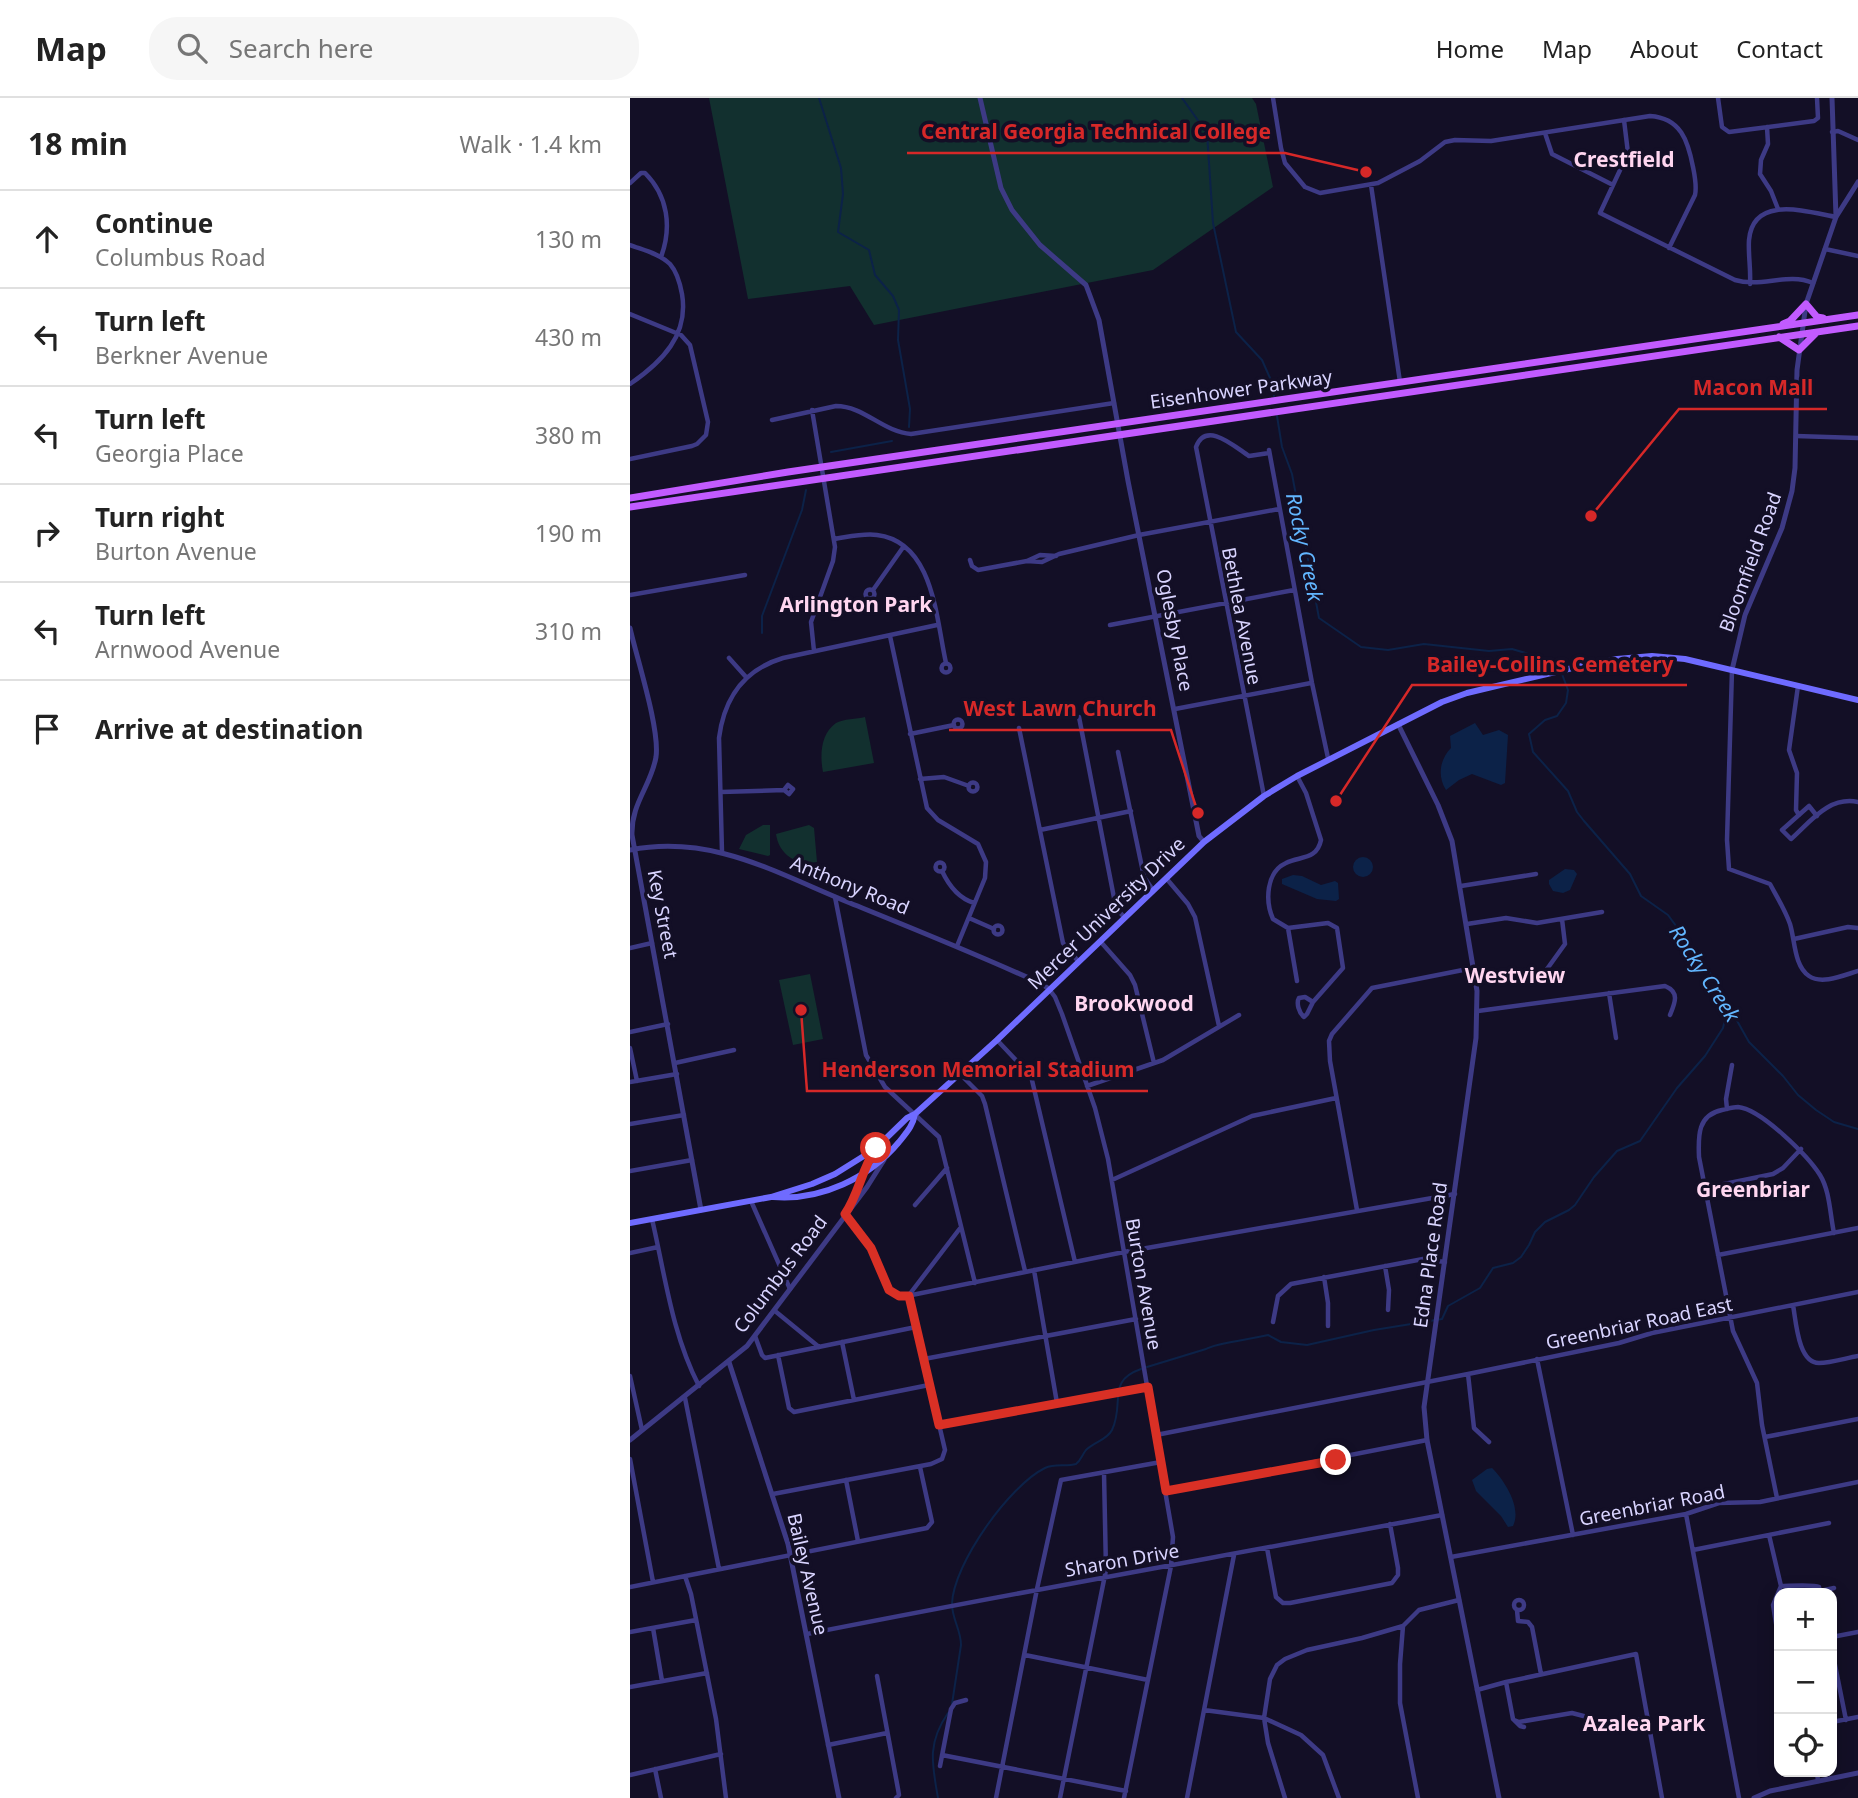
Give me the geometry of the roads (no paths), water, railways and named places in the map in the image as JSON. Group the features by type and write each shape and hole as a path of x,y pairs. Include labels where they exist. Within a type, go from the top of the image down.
{"main road":[{"path":"1777,326 1790,321 1806,304 1817,317 1831,319"},
{"name":"Eisenhower Parkway","path":"630,498 822,467 1858,315"},
{"name":"Eisenhower Parkway","path":"630,507 1858,326"},
{"path":"1779,337 1799,350 1817,332"},
{"name":"Mercer University Drive","path":"630,1223 771,1197 827,1178 874,1149 997,1040 1204,842 1264,796 1328,758 1455,697 1581,666 1652,656 1685,659 1858,700"},
{"name":"Mercer University Drive","path":"771,1197 783,1198 832,1189 862,1175 884,1160 914,1123 915,1114"}],"street":[{"name":"Oglesby Place","path":"980,98 1001,188 1012,210 1024,228 1086,285 1099,320 1199,836 1204,842"},
{"path":"1273,98 1283,158 1305,187 1320,192 1371,185 1411,166 1450,141 1492,141 1650,116 1662,118 1672,122 1686,140 1696,191 1670,248"},
{"path":"1718,98 1722,127 1729,132 1814,121 1820,112 1818,98"},
{"path":"1750,284 1749,242 1752,229 1766,213 1786,208 1836,217 1832,98"},
{"path":"1623,120 1628,150 1600,213 1735,280 1750,284 1773,279 1805,279 1813,283"},
{"path":"1767,127 1768,144 1761,160 1760,174 1778,209"},
{"path":"1832,131 1858,139"},
{"path":"1545,133 1552,154 1613,185"},
{"path":"630,183 641,173 645,173 662,198 667,230 660,257"},
{"name":"Bloomfield Road","path":"1732,670 1745,615 1787,514 1795,473 1799,350 1806,304 1836,217 1858,182"},
{"path":"1371,185 1399,382"},
{"path":"630,245 660,257 674,270 681,286 684,318 677,334 657,363 630,384"},
{"path":"1825,249 1858,256"},
{"path":"630,314 686,340 693,353 708,422 706,435 698,444 630,458"},
{"path":"772,420 836,406 852,407 896,431 911,434 1114,403"},
{"path":"813,410 834,539 833,561 811,622 814,651"},
{"name":"Bethlea Avenue","path":"1264,796 1209,522 1196,450 1198,441 1204,436 1215,435 1249,456 1269,452 1279,509"},
{"path":"1796,436 1858,438"},
{"path":"970,560 972,566 978,570 1027,561 1040,555 1056,556 1139,536 1279,509 1328,758"},
{"path":"834,539 875,534 888,537 913,553 925,571 946,663"},
{"path":"873,590 904,545"},
{"path":"630,595 746,575"},
{"path":"1110,625 1294,590"},
{"path":"722,852 719,738 721,723 728,701 746,677 774,661 937,625"},
{"name":"Key Street","path":"630,628 656,744 654,763 633,817 632,850 668,1024 701,1210"},
{"path":"890,635 925,802 931,814 972,839 985,856 985,878 957,946"},
{"path":"729,657 746,677"},
{"path":"1732,670 1730,869 1770,884 1789,922 1801,967 1809,976 1818,979 1831,978 1858,971"},
{"path":"1175,709 1312,683"},
{"path":"1798,685 1789,750 1797,773 1796,810 1799,815"},
{"path":"1079,717 1116,908 1124,917"},
{"name":"Edna Place Road","path":"1398,724 1448,830 1461,886 1478,1011 1424,1407 1427,1440 1499,1798"},
{"path":"910,734 954,725"},
{"path":"1019,728 1063,943 1078,961"},
{"path":"1118,752 1144,877 1153,890"},
{"path":"1297,776 1306,793 1321,840 1315,852 1306,858 1283,864 1271,881 1268,894 1271,914 1277,922 1288,928 1328,923 1337,928 1343,968 1313,1002"},
{"path":"920,779 944,777 969,786"},
{"path":"722,792 784,790"},
{"path":"1817,816 1809,806 1782,830 1791,839 1835,802 1858,802"},
{"path":"1040,830 1131,811"},
{"name":"Anthony Road","path":"632,850 671,845 722,852 957,946 1049,989"},
{"path":"942,871 952,889 974,903"},
{"path":"1461,886 1536,874"},
{"path":"1166,878 1188,904 1195,917 1219,1026"},
{"path":"835,897 868,1062 885,1087 939,1137 975,1283"},
{"path":"1467,924 1506,918 1532,923 1602,912"},
{"path":"969,918 994,929"},
{"path":"1547,969 1565,944 1562,919"},
{"path":"1794,939 1848,927 1858,928"},
{"path":"1288,928 1297,981"},
{"path":"1100,941 1130,975 1135,985 1154,1063"},
{"path":"630,948 652,943"},
{"path":"1357,1210 1329,1061 1329,1041 1336,1027 1372,988 1473,968"},
{"path":"1478,1011 1665,986 1670,988 1676,1000 1670,1015"},
{"name":"Burton Avenue","path":"1049,989 1055,997 1102,1134 1173,1537 1171,1566 1124,1798"},
{"path":"1609,993 1616,1038"},
{"path":"1087,1086 1163,1060 1239,1015"},
{"path":"630,1032 668,1024"},
{"path":"997,1040 1031,1076 1075,1262"},
{"path":"630,1048 637,1081"},
{"path":"675,1063 734,1050"},
{"path":"1727,1109 1726,1099 1732,1065"},
{"path":"960,1073 985,1104 1025,1271"},
{"path":"630,1082 677,1074"},
{"path":"1111,1180 1252,1116 1336,1098"},
{"path":"1777,1498 1755,1376 1734,1336 1699,1157 1700,1127 1709,1115 1739,1107 1748,1110 1801,1149 1822,1179 1834,1233"},
{"path":"630,1124 684,1115"},
{"name":"Columbus Road","path":"853,1202 874,1149"},
{"path":"1705,1188 1773,1174 1783,1168 1801,1149"},
{"path":"630,1171 692,1160"},
{"name":"Columbus Road","path":"630,1440 729,1362 755,1336 884,1160"},
{"path":"915,1205 947,1167"},
{"path":"845,1214 871,1248 889,1290 899,1296 909,1296 1124,1252 1455,1194"},
{"path":"751,1201 790,1289"},
{"path":"652,1219 683,1349 699,1386"},
{"path":"772,1494 920,1467 939,1461 944,1452 909,1296 961,1226"},
{"path":"1718,1255 1858,1228"},
{"path":"630,1253 658,1247"},
{"path":"1273,1322 1278,1296 1286,1287 1297,1282 1423,1259 1445,1262"},
{"path":"1385,1266 1389,1290 1388,1310"},
{"path":"1034,1269 1057,1403"},
{"path":"1324,1278 1328,1326"},
{"name":"Greenbriar Road East","path":"1156,1435 1468,1374 1858,1292"},
{"path":"1793,1305 1802,1352 1809,1360 1821,1363 1858,1356"},
{"path":"775,1311 818,1347"},
{"path":"924,1360 1136,1320"},
{"path":"755,1336 763,1357 916,1327"},
{"path":"842,1342 854,1400"},
{"path":"778,1355 791,1410 796,1412 929,1384"},
{"path":"1537,1359 1573,1535"},
{"name":"Bailey Avenue","path":"729,1362 790,1555 839,1798"},
{"path":"1468,1374 1474,1428 1489,1442"},
{"path":"630,1376 642,1431"},
{"path":"939,1425 1148,1387"},
{"path":"685,1398 719,1569"},
{"path":"1765,1437 1858,1419"},
{"path":"1166,1491 1427,1440"},
{"path":"630,1459 653,1582"},
{"path":"996,1798 1061,1480 1161,1462"},
{"path":"630,1587 930,1526 932,1522 920,1467"},
{"path":"1060,1798 1104,1577 1104,1473"},
{"path":"846,1480 858,1541"},
{"name":"Greenbriar Road","path":"1451,1557 1686,1514 1719,1503 1749,1503 1858,1482"},
{"path":"1686,1514 1739,1798"},
{"name":"Sharon Drive","path":"807,1634 1442,1515"},
{"path":"1693,1550 1829,1523"},
{"path":"1267,1548 1276,1597 1283,1603 1290,1603 1392,1583 1398,1568 1390,1524"},
{"path":"1769,1535 1781,1586 1814,1584 1819,1588"},
{"path":"1186,1798 1234,1555"},
{"path":"685,1576 707,1673 726,1798"},
{"path":"1285,1798 1268,1744 1264,1718 1272,1673 1277,1665 1307,1650 1403,1626 1419,1610 1459,1600"},
{"path":"1517,1610 1519,1622 1528,1622 1532,1628 1541,1674"},
{"path":"630,1632 696,1620"},
{"path":"1403,1626 1400,1703 1418,1798"},
{"path":"653,1628 662,1681"},
{"path":"1837,1636 1858,1632"},
{"path":"1832,1651 1846,1720"},
{"path":"1477,1690 1636,1654 1662,1798"},
{"path":"1025,1656 1148,1680"},
{"path":"630,1687 707,1673"},
{"path":"877,1676 899,1795 896,1798"},
{"path":"1506,1682 1514,1720 1524,1724 1572,1713 1614,1724 1648,1718"},
{"path":"940,1766 951,1709 955,1703 966,1700"},
{"path":"1204,1710 1264,1718 1301,1735 1323,1755 1339,1798"},
{"path":"1837,1721 1858,1717"},
{"path":"828,1745 887,1733"},
{"path":"630,1775 721,1754"},
{"path":"942,1755 1126,1791"},
{"path":"655,1769 661,1798"},
{"path":"1754,1798 1770,1791 1858,1773"},
{"path":"1818,1777 1818,1781"}],"water":[{"path":"1475,723 1483,735 1499,730 1508,735 1505,783 1501,785 1472,774 1446,790 1441,779 1441,768 1444,757 1451,748 1450,736"},
{"path":"1363,857 1370,860 1373,867 1370,874 1363,877 1356,874 1353,867 1356,860"},
{"path":"1565,869 1574,870 1577,874 1570,890 1563,893 1553,891 1549,880"},
{"path":"1293,875 1321,885 1335,881 1338,883 1339,899 1317,899 1282,884 1282,879"},
{"path":"1492,1468 1507,1487 1514,1503 1513,1526 1508,1527 1476,1491 1472,1480"}],"waterway":[{"path":"819,98 841,168 843,194 838,232 869,250 875,275 893,296 899,310 898,340 910,409 909,427"},
{"name":"Rocky Creek","path":"1182,98 1207,133 1213,223 1236,332 1262,360 1274,396"},
{"name":"Rocky Creek","path":"1277,416 1282,447 1292,474 1319,618 1361,647 1388,650 1424,644 1489,651 1512,649 1549,660 1559,670"},
{"path":"831,452 892,441"},
{"path":"762,633 762,616 802,510 806,490"},
{"name":"Rocky Creek","path":"1562,674 1568,690 1566,703 1557,716 1545,720 1529,734 1533,752 1568,791 1577,812 1630,874 1641,896 1668,915 1709,971 1749,1042 1798,1095 1816,1110 1834,1122 1858,1129"},
{"path":"1147,1367 1217,1345 1268,1335 1281,1342 1307,1345 1442,1319 1448,1306 1480,1288 1493,1268 1513,1263 1521,1257 1535,1232 1545,1222 1575,1205 1594,1177 1617,1151 1640,1141 1677,1088 1705,1056 1723,1028 1728,1007"},
{"path":"952,1704 961,1645 952,1604 962,1568 973,1548 1000,1508 1031,1477 1045,1468 1076,1464 1086,1450 1110,1433 1116,1420 1120,1386 1130,1374 1141,1369"},
{"path":"938,1798 933,1764 934,1744 948,1713"}],"place":[{"name":"Central Georgia Technical College","path":"1366,172"},
{"name":"Macon Mall","path":"1591,516"},
{"name":"Bailey-Collins Cemetery","path":"1336,801"},
{"name":"West Lawn Church","path":"1198,813"},
{"name":"Henderson Memorial Stadium","path":"801,1010"}],"district":[{"name":"Crestfield","path":"1624,159"},
{"name":"Arlington Park","path":"856,604"},
{"name":"Westview","path":"1515,975"},
{"name":"Brookwood","path":"1134,1003"},
{"name":"Greenbriar","path":"1753,1189"},
{"name":"Azalea Park","path":"1644,1723"}]}
